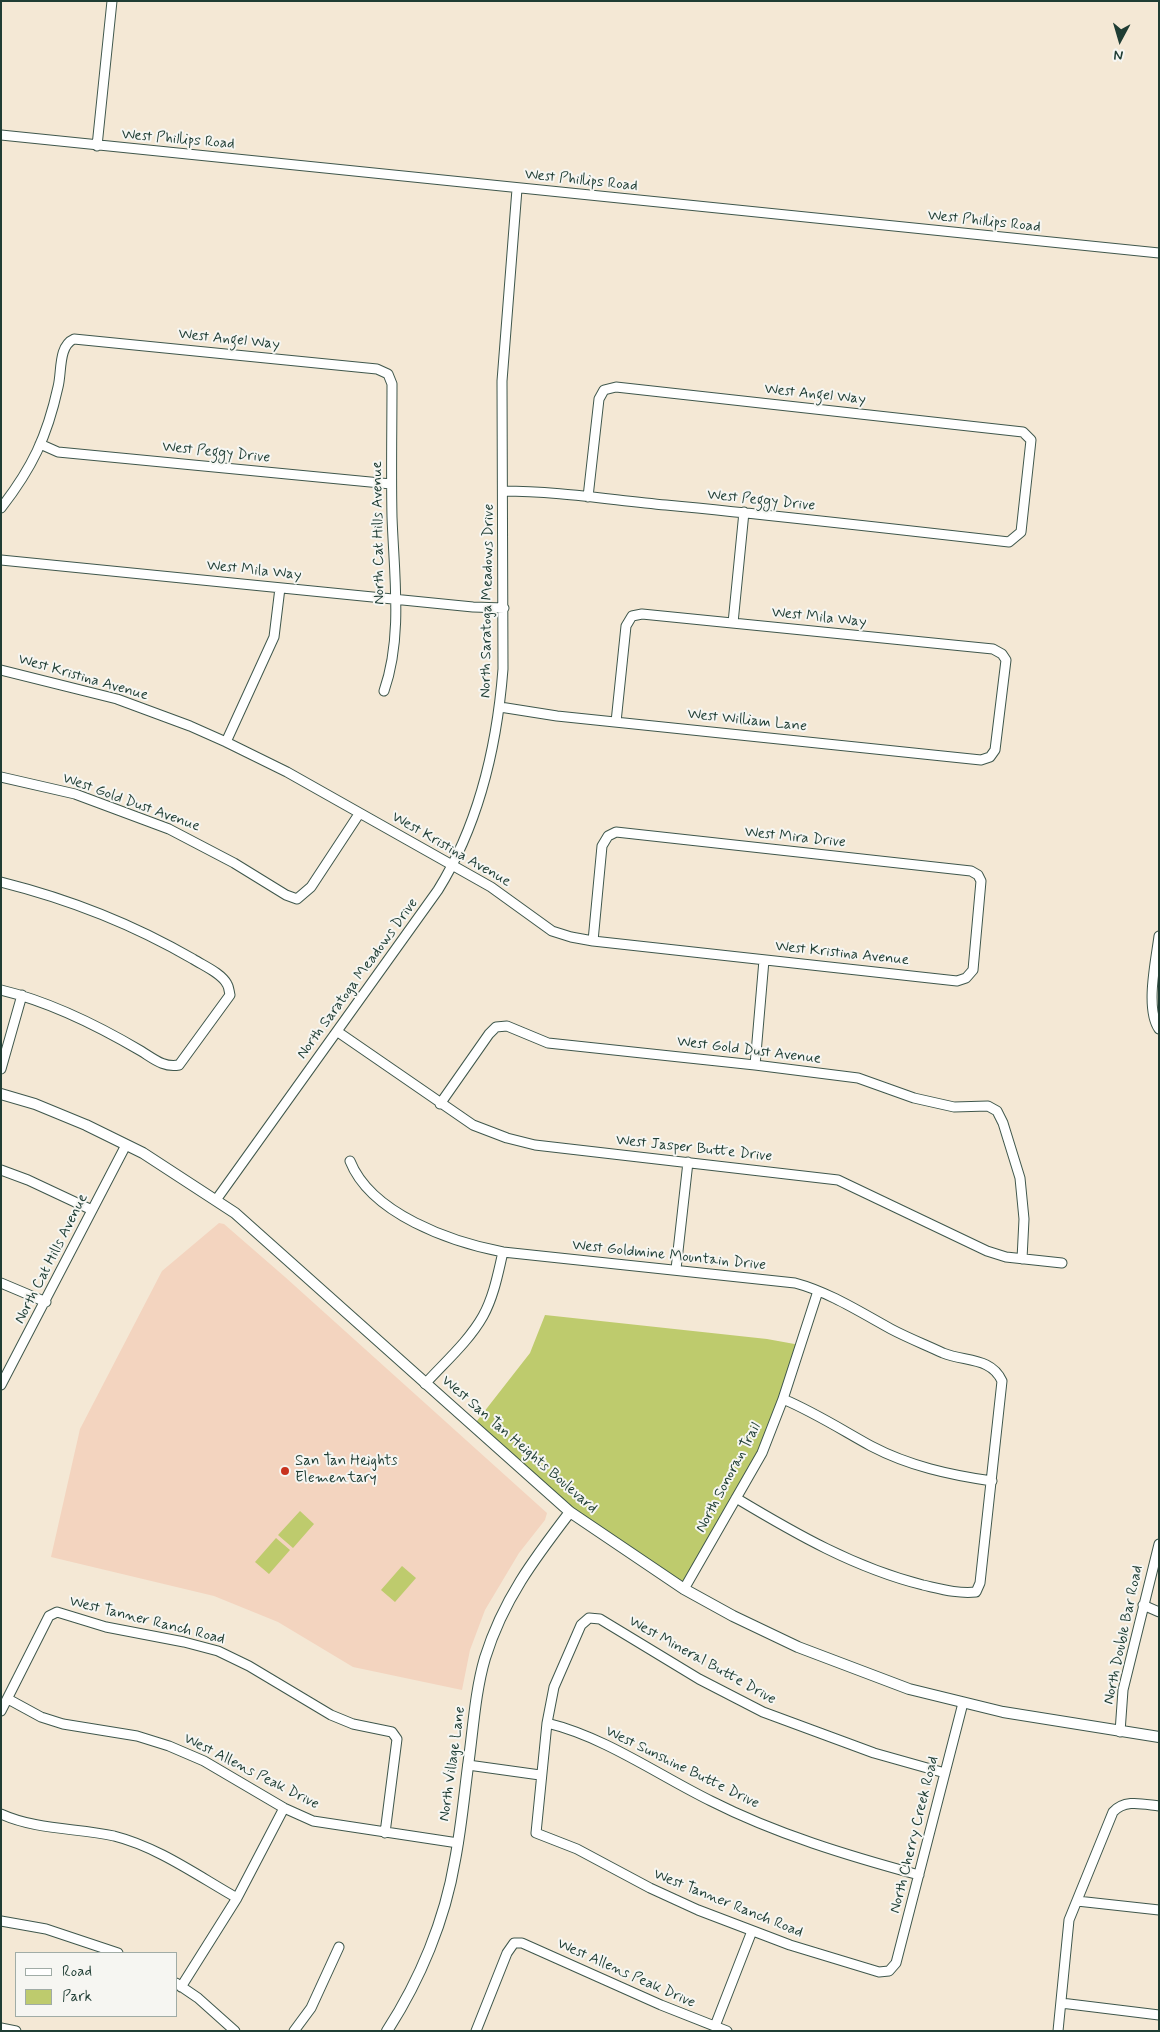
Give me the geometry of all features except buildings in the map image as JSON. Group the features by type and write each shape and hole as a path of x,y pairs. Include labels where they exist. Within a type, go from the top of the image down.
{"street":[{"path":"97,146 112,1"},
{"name":"West Phillips Road","path":"1,135 1159,253"},
{"name":"North Saratoga Meadows Drive","path":"216,1200 422,915 454,866 484,784 500,707 504,608 504,348 518,189"},
{"name":"West Angel Way","path":"40,444 55,403 63,350 67,342 74,339 377,369 388,374"},
{"name":"North Cat Hills Avenue","path":"384,691 391,670 395,600 391,484 392,384 388,374"},
{"name":"West Angel Way","path":"588,497 599,399 604,390 616,387 1023,432 1031,440 1021,532 1015,538"},
{"path":"1,508 18,488 40,444"},
{"name":"West Peggy Drive","path":"40,444 58,452 391,484"},
{"name":"West Peggy Drive","path":"503,491 744,512 1009,542 1015,538"},
{"path":"733,623 744,512"},
{"name":"West Mila Way","path":"1,560 395,600 504,608"},
{"path":"226,742 274,637 280,588"},
{"name":"West Mila Way","path":"616,722 626,626 632,616 642,614 993,649 1002,654 1006,660 995,750 990,758"},
{"name":"West Kristina Avenue","path":"1,670 117,699 190,726 226,742 287,772 492,887 552,930 571,938 957,981 966,978"},
{"name":"West William Lane","path":"500,707 616,722 981,760 990,758"},
{"name":"West Gold Dust Avenue","path":"1,777 75,794 169,829 203,845 286,895 297,899 311,887 359,814"},
{"name":"West Mira Drive","path":"593,941 602,846 608,836 616,832 971,871 978,875 981,881 973,970 966,978"},
{"path":"1,882 41,892 115,918 178,950 220,976 228,984 230,995 179,1066 171,1067 85,1021 22,995 1,990"},
{"path":"1157,1026 1152,1000 1159,936"},
{"path":"755,1065 764,960"},
{"path":"1,1069 22,995"},
{"name":"West Gold Dust Avenue","path":"440,1104 489,1034 496,1028 507,1026 548,1044 755,1065 858,1078 914,1098 954,1107 988,1106 997,1111 1003,1123 1020,1178 1024,1219 1022,1259"},
{"name":"West Jasper Butte Drive","path":"338,1032 440,1104 474,1125 507,1138 536,1146 838,1180 987,1251 1022,1259 1062,1264"},
{"name":"West San Tan Heights Boulevard","path":"1,1094 35,1104 86,1125 181,1176 216,1200 270,1243 425,1384 570,1512 684,1589 733,1616 798,1647 909,1689 963,1703 1056,1722 1159,1737"},
{"name":"North Cat Hills Avenue","path":"1,1384 46,1302 126,1145"},
{"name":"West Goldmine Mountain Drive","path":"350,1161 355,1174 366,1187 396,1212 458,1241 503,1252 795,1283 818,1291 926,1346 948,1355 989,1365 998,1371 1002,1381 992,1481"},
{"path":"676,1269 688,1162"},
{"path":"1,1170 28,1180 92,1210"},
{"path":"425,1384 472,1332 484,1315 493,1293 503,1252"},
{"path":"1,1283 46,1302"},
{"name":"North Sonoran Trail","path":"684,1589 762,1453 783,1399 818,1291"},
{"path":"736,1498 831,1553 866,1567 898,1579 941,1590 963,1594 976,1592 980,1583 992,1481 915,1465 873,1446 783,1399"},
{"name":"North Village Lane","path":"387,2031 419,1972 448,1892 458,1843 480,1684 485,1659 495,1629 508,1599 526,1570 570,1512"},
{"name":"North Double Bar Road","path":"1120,1732 1123,1690 1159,1544"},
{"path":"1143,1605 1159,1612"},
{"name":"West Tanner Ranch Road","path":"8,1699 49,1616 57,1612 106,1627 184,1642 218,1651 249,1666 331,1715 353,1724 392,1732 397,1739 385,1833"},
{"name":"West Mineral Butte Drive","path":"546,1723 554,1687 581,1625 589,1618 600,1619 699,1679 763,1712 874,1753 945,1773"},
{"path":"1,1711 8,1699"},
{"name":"West Allens Peak Drive","path":"8,1699 41,1717 63,1724 137,1736 169,1746 204,1761 284,1808 313,1821 458,1843"},
{"name":"North Cherry Creek Road","path":"889,1971 896,1963 963,1703"},
{"path":"468,1765 540,1775 546,1723"},
{"name":"West Sunshine Butte Drive","path":"546,1723 566,1728 588,1737 713,1802 762,1823 858,1858 919,1875"},
{"name":"West Tanner Ranch Road","path":"540,1775 536,1833 577,1848 650,1888 698,1910 790,1945 879,1972 889,1971"},
{"path":"1058,2031 1070,1920 1113,1812 1120,1805 1132,1803 1159,1806"},
{"path":"235,2031 205,2003 179,1985 237,1898 284,1808"},
{"path":"1,1814 27,1822 114,1836 134,1843 237,1898"},
{"path":"1077,1901 1159,1910"},
{"path":"1,1921 46,1929 115,1952"},
{"path":"715,2026 752,1931"},
{"name":"West Allens Peak Drive","path":"476,2031 507,1953 514,1943 522,1943 661,2005 727,2031"},
{"path":"294,2031 311,2008 339,1947"},
{"path":"1061,2004 1159,2015"},
{"path":"1,2028 16,2031"}],"shaded area":[{"name":"San Tan Heights Elementary","path":"219,1223 224,1224 285,1277 547,1513 545,1520 519,1553 485,1610 470,1650 462,1690 353,1667 278,1622 214,1596 51,1557 80,1429 162,1271"}],"green space":[{"path":"545,1315 767,1339 800,1345 771,1432 684,1589 570,1512 473,1426 530,1353"},
{"path":"300,1511 314,1524 293,1548 278,1535"},
{"path":"276,1538 290,1550 269,1574 255,1562"},
{"path":"402,1566 416,1578 395,1602 381,1590"}],"place":[{"name":"San Tan Heights Elementary","path":"285,1471"}]}
